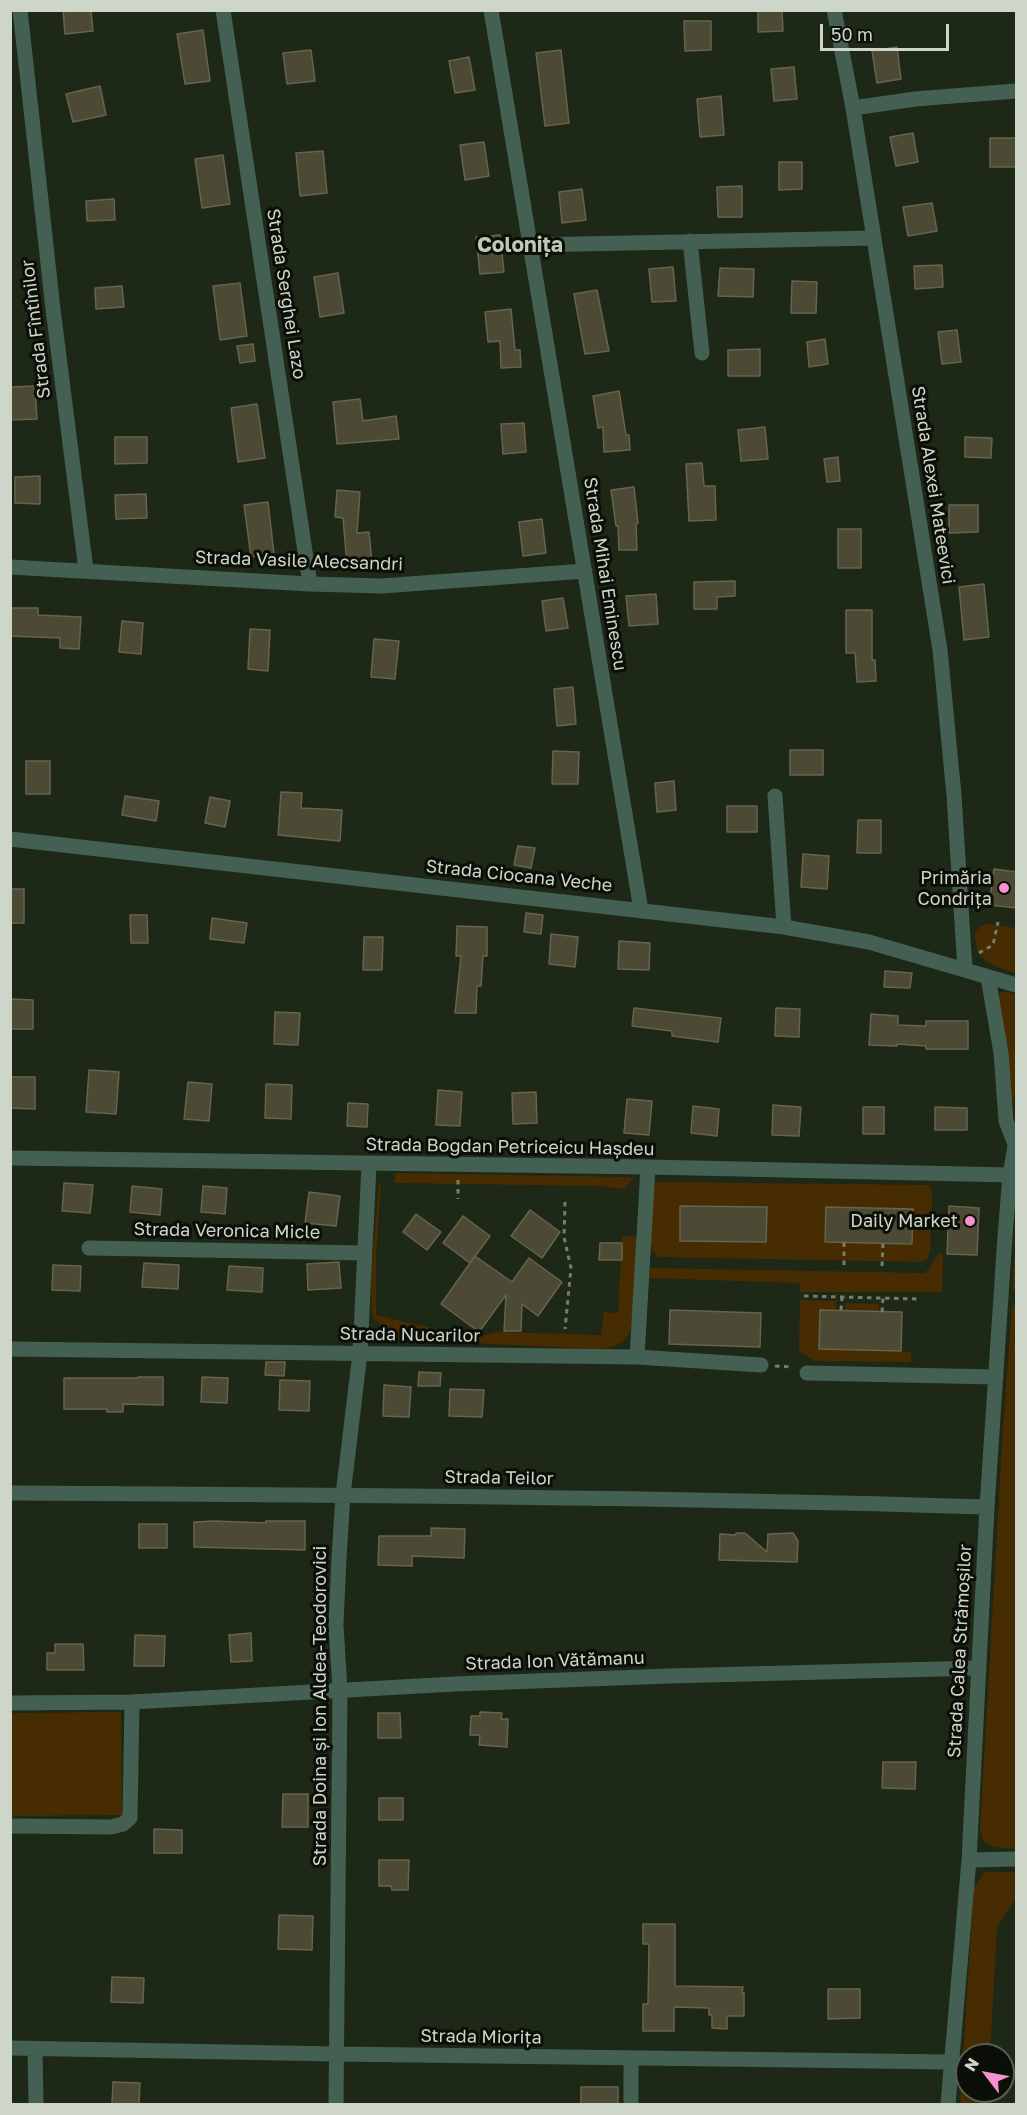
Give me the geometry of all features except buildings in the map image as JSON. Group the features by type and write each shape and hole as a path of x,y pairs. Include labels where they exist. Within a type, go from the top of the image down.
{"street":[{"name":"Strada Fîntînilor","path":"20,10 53,309 86,570"},
{"name":"Strada Serghei Lazo","path":"223,10 310,584"},
{"name":"Strada Mihai Eminescu","path":"490,10 640,910"},
{"name":"Strada Alexei Mateevici","path":"834,10 853,108 940,650 954,795 964,965"},
{"path":"853,108 915,99 1017,91"},
{"path":"530,245 874,238"},
{"path":"690,241 702,353"},
{"name":"Strada Vasile Alecsandri","path":"10,567 382,586 585,571"},
{"path":"775,796 784,927"},
{"name":"Strada Ciocana Veche","path":"10,839 784,927 869,942 964,965 988,977 1017,985"},
{"path":"988,977 1001,1053 1006,1121 1016,1142"},
{"name":"Strada Calea Strămoșilor","path":"948,2104 969,1860 987,1507 1012,1199 1010,1174 1016,1142"},
{"name":"Strada Bogdan Petriceicu Hașdeu","path":"10,1158 1010,1174"},
{"name":"Strada Doina și Ion Aldea-Teodorovici","path":"336,2104 340,1690 336,1624 343,1495 360,1353 369,1165"},
{"path":"637,1358 648,1167"},
{"name":"Strada Veronica Micle","path":"89,1248 365,1253"},
{"name":"Strada Nucarilor","path":"10,1349 637,1358 761,1365"},
{"path":"807,1373 996,1377"},
{"name":"Strada Teilor","path":"10,1493 784,1501 987,1507"},
{"name":"Strada Ion Vătămanu","path":"10,1703 132,1702 340,1690 669,1676 979,1668"},
{"path":"10,1826 111,1827 123,1824 130,1818 132,1702"},
{"path":"969,1860 1017,1859"},
{"name":"Strada Miorița","path":"10,2048 950,2062"},
{"path":"35,2049 36,2104"},
{"path":"631,2058 631,2104"}],"path":[{"path":"964,965 993,945 998,922"},
{"path":"565,1202 564,1237 571,1268 565,1329"},
{"path":"844,1242 844,1265"},
{"path":"882,1266 883,1243"},
{"path":"804,1296 918,1299"},
{"path":"841,1310 842,1297"},
{"path":"882,1312 883,1298"},
{"path":"761,1365 796,1367 807,1373"}],"shaded area":[{"path":"986,924 1016,928 1016,973 992,965 981,957 975,932"},
{"path":"1004,991 1016,995 1016,1091 1011,1106 998,995"},
{"path":"395,1173 629,1177 633,1179 624,1189 600,1186 395,1183"},
{"path":"379,1182 381,1183 376,1258 376,1315 474,1338 497,1332 601,1335 604,1312 618,1313 622,1236 639,1237 631,1331 618,1344 600,1349 399,1340 372,1317 371,1278"},
{"path":"655,1182 930,1185 932,1196 930,1251 927,1259 922,1262 659,1257 653,1251 650,1243"},
{"path":"1016,1239 1016,1290 1012,1289"},
{"path":"938,1254 943,1254 942,1292 800,1292 800,1283 649,1278 650,1268 924,1273 930,1268"},
{"path":"800,1300 836,1301 836,1310 820,1310 819,1349 911,1352 911,1362 814,1361 799,1350"},
{"path":"846,1303 879,1304 878,1311 845,1310"},
{"path":"1012,1305 1016,1305 1016,1849 993,1847 984,1841 980,1831"},
{"path":"121,1712 122,1815 11,1816 11,1713"},
{"path":"984,1872 1016,1872 1016,1898 997,1927 991,2043 964,2043 974,1887"},
{"path":"960,2103 987,2103 987,2104"}],"place":[{"name":"Primăria Condrița","path":"1004,888"},
{"name":"Daily Market","path":"970,1221"}],"district":[{"name":"Colonița","path":"520,245"}]}
